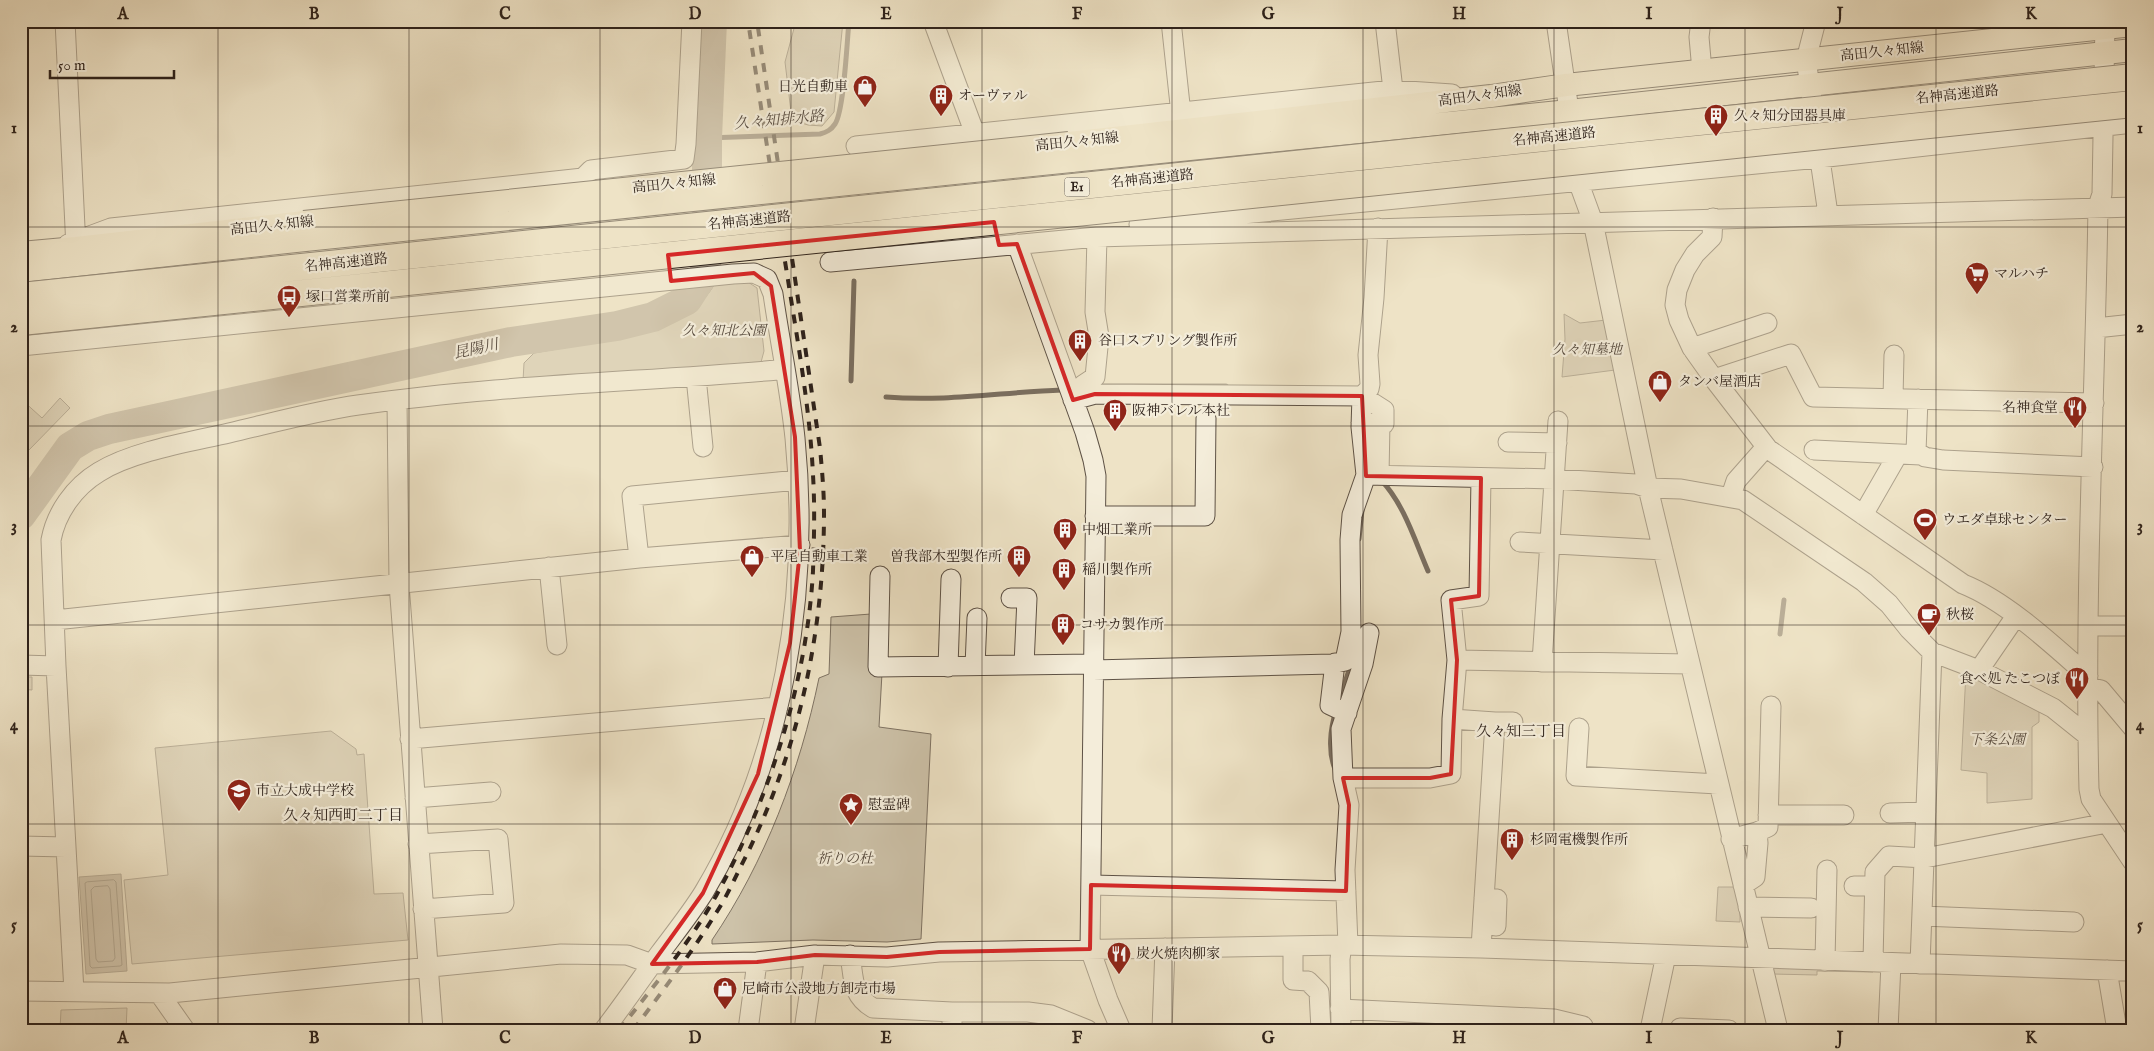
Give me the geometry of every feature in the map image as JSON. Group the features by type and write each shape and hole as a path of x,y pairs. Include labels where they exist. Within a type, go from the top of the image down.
{"highway":[{"name":"名神高速道路","path":"21,296 2133,77"},
{"name":"名神高速道路","path":"21,322 2133,104"}],"main road":[{"name":"高田久々知線","path":"1070,152 1566,86 2105,25 2133,25"},
{"name":"高田久々知線","path":"21,271 305,231 1070,152 1569,111 2133,50"},
{"name":"高田久々知線","path":"21,253 53,251 76,245 305,231"}],"street":[{"path":"65,21 76,245 111,228 583,178 591,170 684,159 692,21"},
{"path":"933,21 975,134 1008,245 1073,400 1093,460 1096,476 1090,949 1121,1030"},
{"path":"1171,21 1182,114"},
{"path":"1385,21 1393,90"},
{"path":"1556,21 1578,180 1593,222 1648,488 1778,1030"},
{"path":"1816,21 1806,60 1828,214"},
{"path":"1698,22 1702,71"},
{"path":"2105,25 2102,194 2098,206 2097,339 2094,402 2095,442 2089,626 2088,736 2091,799 2133,862"},
{"path":"856,146 1182,114 1393,90 1491,96"},
{"path":"1046,242 1095,228 1819,158 2133,123"},
{"path":"660,163 677,280"},
{"path":"365,200 381,309"},
{"path":"830,262 1097,237 2098,206 2133,207"},
{"path":"1713,218 1712,237 1695,254 1685,270 1675,305 1679,320 1692,348 1714,380 1766,447 1963,584 1979,590 2016,616 2088,682 2101,690 2133,728"},
{"path":"1073,400 1095,394 1362,396 1369,389 1370,384 1368,355 1374,298 1378,228"},
{"path":"1073,400 1083,385 1095,377 1099,337 1095,312 1097,237"},
{"path":"21,345 713,276 754,273 767,280 773,294 795,437 800,545 790,643 778,707 758,774 732,838 703,893 604,1030"},
{"path":"1692,348 1767,323"},
{"path":"2097,339 2133,324"},
{"path":"1714,380 1791,354 1813,397 2094,402"},
{"path":"1893,398 1894,355"},
{"path":"74,992 51,540 54,524 67,502 82,485 99,472 126,459 206,438 356,405 543,387 778,370 785,373"},
{"path":"696,377 703,447"},
{"path":"1348,713 1330,705 1340,661 1351,632 1356,608 1354,506 1373,475 1375,420 1362,396"},
{"path":"1918,399 1916,452 1925,458 2093,467"},
{"path":"397,400 399,584 433,1030"},
{"path":"1095,516 1205,516 1206,418"},
{"path":"1542,662 1558,421"},
{"path":"1508,442 1557,444"},
{"path":"1731,496 1736,481 1766,447"},
{"path":"1814,450 1920,455"},
{"path":"1863,515 1898,454"},
{"path":"1373,475 1636,484 1648,488 1681,489 1731,496 1744,500 1864,582 1890,604 1909,629 1932,652 1979,670 2053,708 2088,736"},
{"path":"1343,778 1430,778 1451,774 1452,719 1457,660 1451,600 1479,596 1481,478"},
{"path":"639,558 632,496 798,480"},
{"path":"1520,542 1663,550"},
{"path":"55,620 549,567 800,545"},
{"path":"549,567 557,645"},
{"path":"880,576 878,667 1206,668 1340,661 1363,664"},
{"path":"948,667 951,579"},
{"path":"1011,598 1027,598 1024,666"},
{"path":"1979,670 2016,616"},
{"path":"975,666 977,618"},
{"path":"2089,626 2133,626"},
{"path":"1341,1030 1340,1009 1345,945 1340,891 1349,805 1343,778 1341,730 1363,664 1369,633"},
{"path":"1920,964 1932,652"},
{"path":"1457,660 1690,664"},
{"path":"21,665 56,666"},
{"path":"1731,838 1757,832 1768,827 1771,706"},
{"path":"410,738 778,707"},
{"path":"1452,719 1503,719 1484,898 1481,948"},
{"path":"1579,728 1576,776 1718,784"},
{"path":"415,798 491,792"},
{"path":"1890,813 1926,812"},
{"path":"1768,815 1844,815"},
{"path":"1888,1030 1874,872 1889,856 1925,858 2106,822"},
{"path":"1742,885 1756,877 1757,832"},
{"path":"418,844 498,838 504,903 423,909"},
{"path":"21,846 66,847"},
{"path":"1825,961 1827,870"},
{"path":"1091,885 1340,891"},
{"path":"1854,886 1874,886"},
{"path":"1484,898 1497,899 1496,926"},
{"path":"1748,907 1812,908"},
{"path":"1922,916 2074,922"},
{"path":"21,991 159,993 560,954 627,955 652,964 757,962 814,955 887,957 939,952 1345,945 2133,971"},
{"path":"1293,946 1294,980 1308,981 1319,992 1321,1030"},
{"path":"1160,1030 1162,1029 1165,948"},
{"path":"804,1030 814,955"},
{"path":"850,955 856,991 863,1002 874,1008 952,1021 1028,1012 1051,1015 1088,1030"},
{"path":"1650,1030 1666,955"},
{"path":"748,1030 757,962"},
{"path":"2107,970 2117,1030"},
{"path":"159,993 185,1030"},
{"path":"1340,1009 1554,1019 1583,1026 1582,1030"},
{"path":"1680,1028 1729,1030"}],"highlighted area":[{"path":"994,222 999,245 1017,244 1073,400 1095,394 1362,396 1366,476 1481,478 1479,596 1451,600 1457,660 1451,774 1430,778 1343,778 1349,805 1346,891 1091,885 1090,949 939,952 887,957 815,955 757,962 652,964 703,893 758,774 790,643 800,551 795,437 771,286 754,273 671,281 668,255"}],"green space":[{"path":"796,21 843,21 834,112 822,126 808,125 792,120 785,62"},
{"name":"久々知北公園","path":"748,282 757,288 764,351 760,366 523,381 524,363 534,353 594,343 661,327 693,310 715,284"},
{"name":"久々知墓地","path":"1564,314 1580,323 1606,320 1615,370 1562,377 1565,339"},
{"path":"60,398 70,408 28,451 21,432 21,399 42,418"},
{"name":"祈りの杜","path":"871,614 870,673 882,673 879,727 931,734 921,939 887,942 813,940 712,944 712,940 731,910 764,847 791,781 802,747 819,678 829,674 831,617"},
{"name":"下条公園","path":"1966,672 2039,707 2039,722 2032,727 2032,799 1987,803 1987,773 1961,770"},
{"path":"21,677 32,677 32,690 21,689"},
{"path":"331,731 356,749 357,755 364,754 374,894 403,893 408,940 132,964 124,880 168,875 155,748"},
{"path":"1718,887 1735,887 1740,906 1740,922 1716,921"},
{"path":"1769,965 1870,968 1873,972 1817,971 1817,975 1772,974"},
{"path":"127,1008 126,1030 60,1030 61,1010"}],"water":[{"path":"121,874 127,971 86,974 79,877"}],"waterway":[{"name":"昆陽川","path":"21,515 70,447 88,436 109,429 511,342 617,326 653,317 687,300 705,272 707,258 707,138 712,21"},
{"name":"久々知排水路","path":"707,138 820,134 827,132 835,124 841,105 849,21"},
{"path":"851,381 854,281"},
{"path":"1095,386 1226,386"},
{"path":"886,397 952,398 1062,390"},
{"path":"1381,480 1403,511 1428,571"},
{"path":"1359,539 1362,510"},
{"path":"1780,634 1784,600"},
{"path":"1339,701 1351,664"},
{"path":"1335,769 1331,755 1331,740 1332,725 1336,711"}],"railway":[{"path":"619,1030 670,965 705,914 735,859 753,820 782,739 794,697 809,613 813,571 814,511 809,426 800,353 748,21"},
{"path":"633,1030 686,958 720,907 761,825 778,782 804,695 819,605 824,513 820,448 757,21"}],"place":[{"name":"日光自動車","path":"865,108"},
{"name":"オーヴァル","path":"941,117"},
{"name":"久々知分団器具庫","path":"1716,137"},
{"name":"マルハチ","path":"1977,295"},
{"name":"塚口営業所前","path":"289,318"},
{"name":"谷口スプリング製作所","path":"1080,362"},
{"name":"タンバ屋酒店","path":"1660,403"},
{"name":"名神食堂","path":"2075,429"},
{"name":"阪神バレル本社","path":"1115,432"},
{"name":"ウエダ卓球センター","path":"1925,541"},
{"name":"中畑工業所","path":"1065,551"},
{"name":"平尾自動車工業","path":"752,578"},
{"name":"曽我部木型製作所","path":"1019,578"},
{"name":"稲川製作所","path":"1064,591"},
{"name":"秋桜","path":"1929,636"},
{"name":"コサカ製作所","path":"1063,646"},
{"name":"食べ処 たこつぼ","path":"2077,700"},
{"name":"市立大成中学校","path":"239,812"},
{"name":"慰霊碑","path":"851,826"},
{"name":"杉岡電機製作所","path":"1512,861"},
{"name":"炭火焼肉柳家","path":"1119,975"},
{"name":"尼崎市公設地方卸売市場","path":"725,1010"}],"district":[{"name":"久々知三丁目","path":"1521,731"},
{"name":"久々知西町二丁目","path":"343,815"}]}
